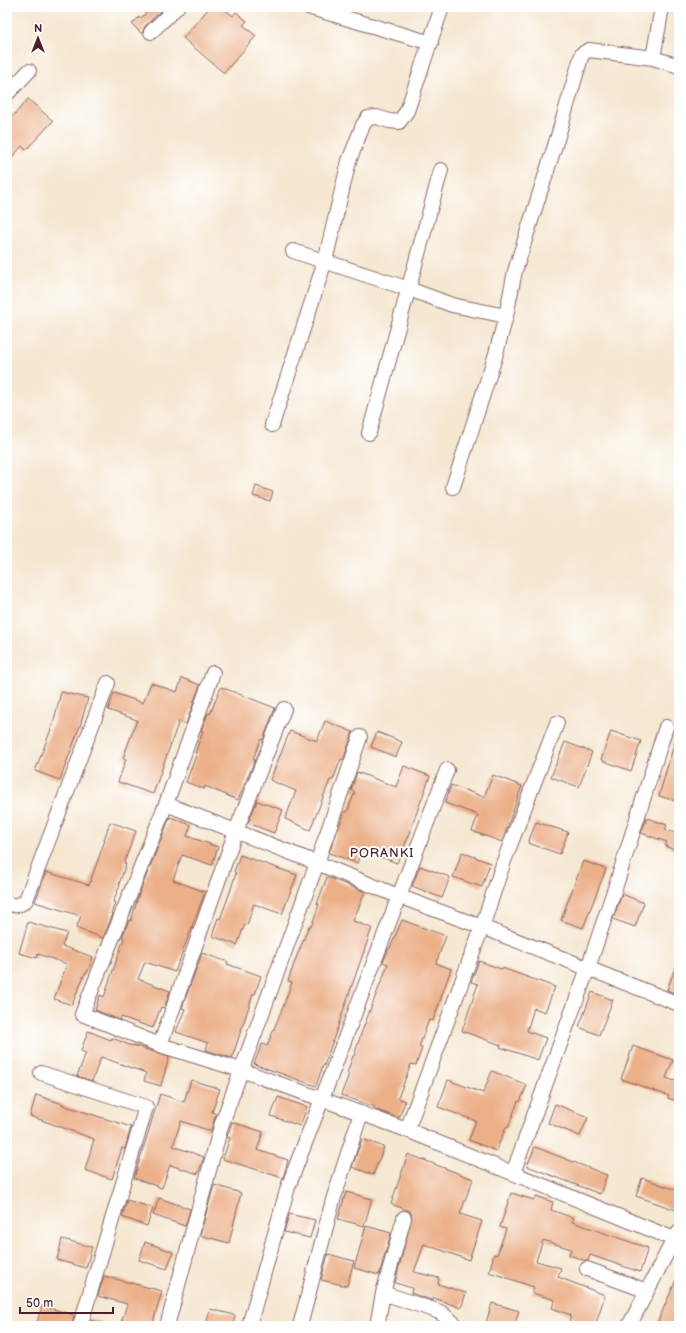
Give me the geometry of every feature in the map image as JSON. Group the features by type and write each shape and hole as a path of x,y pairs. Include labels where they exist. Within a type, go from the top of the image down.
{"street":[{"path":"152,32 177,7"},
{"path":"308,7 431,43"},
{"path":"272,425 325,261 349,161 363,125 368,118 377,117 389,121 399,122 407,111 442,7"},
{"path":"653,58 662,7"},
{"path":"453,487 495,357 506,316 515,271 558,136 582,54 589,50 653,58 679,66"},
{"path":"7,94 29,71"},
{"path":"369,433 441,170"},
{"path":"293,251 409,289 452,305 506,316"},
{"path":"213,673 166,804 82,1014 160,1045 241,1070 407,1130 676,1236 629,1326"},
{"path":"7,903 18,906 26,900 108,683"},
{"path":"160,1045 236,831 284,709"},
{"path":"407,1130 482,927 504,861 557,723"},
{"path":"513,1173 588,968 666,727"},
{"path":"167,1326 221,1126 318,863 360,737"},
{"path":"249,1326 288,1187 447,770"},
{"path":"166,804 398,896 679,1004"},
{"path":"41,1073 146,1107 80,1326"},
{"path":"300,1326 333,1200 361,1113"},
{"path":"377,1326 383,1293 404,1218"},
{"path":"587,1269 647,1291"},
{"path":"383,1293 440,1312 457,1326"}],"building":[{"path":"152,7 165,7 145,26 142,34 132,24 139,17 140,19"},
{"path":"210,7 222,7 233,16 236,12 247,21 243,25 256,36 224,73 183,38"},
{"path":"28,99 53,121 26,150 22,146 7,163 7,123"},
{"path":"256,486 273,492 270,501 253,496"},
{"path":"182,678 200,685 186,724 179,721 153,794 118,782 126,759 123,758 137,720 108,710 114,693 143,703 151,683 177,692"},
{"path":"221,687 275,708 263,740 261,739 253,759 255,760 238,800 205,786 204,789 186,782 197,753 195,753 203,731 201,730 208,713 210,714"},
{"path":"61,692 88,698 80,726 60,780 35,771 53,724"},
{"path":"325,721 353,732 343,760 341,759 333,780 330,780 310,830 285,819 296,791 270,780 290,731 317,741"},
{"path":"611,731 641,741 631,771 601,760"},
{"path":"377,732 402,742 396,757 371,747"},
{"path":"676,737 679,737 679,802 659,796"},
{"path":"565,742 592,752 579,787 551,777"},
{"path":"404,766 430,776 411,831 397,863 362,850 357,863 329,853 345,811 347,812 355,792 351,790 357,772 396,787"},
{"path":"493,775 522,786 502,842 472,831 478,815 445,803 451,785 484,797"},
{"path":"257,801 283,810 274,833 248,823"},
{"path":"170,817 191,825 187,836 218,847 212,865 182,855 173,880 205,892 175,972 145,962 138,979 170,991 164,1008 161,1007 153,1028 121,1017 120,1020 95,1010 100,995 104,997 124,938 122,937 129,920 131,921 139,894"},
{"path":"647,818 667,825 665,829 679,835 679,852 665,846 667,842 641,833"},
{"path":"110,822 136,831 124,863 126,864 113,902 115,903 111,914 113,914 103,938 76,928 81,916 35,902 46,872 89,885"},
{"path":"536,822 568,832 560,854 528,843"},
{"path":"462,852 490,863 482,887 453,877"},
{"path":"240,855 297,875 282,914 254,904 247,925 245,924 237,945 212,936 218,918 220,919 229,895 236,873 234,872"},
{"path":"583,861 606,869 583,928 561,920"},
{"path":"420,866 450,877 442,898 412,886"},
{"path":"327,877 365,892 353,921 372,928 316,1086 254,1064 262,1044 267,1046 283,1007 292,982 288,981 309,926 311,927 319,904 317,904"},
{"path":"622,894 644,903 635,927 613,919"},
{"path":"402,920 446,936 436,963 451,969 433,1021 429,1020 419,1047 422,1048 416,1065 411,1064 398,1098 405,1101 399,1118 374,1109 375,1107 341,1095 349,1074 347,1073 353,1056 388,964 383,962"},
{"path":"28,922 67,933 62,946 93,957 72,1005 54,999 67,964 38,954 37,958 19,953"},
{"path":"202,953 261,976 255,994 253,994 232,1058 206,1050 208,1043 176,1032 185,1009 182,1008"},
{"path":"679,960 679,995 667,990"},
{"path":"479,961 555,987 545,1012 534,1008 527,1031 546,1038 538,1060 500,1047 501,1045 462,1031 478,984 471,982"},
{"path":"592,992 613,1000 599,1035 579,1027"},
{"path":"88,1031 111,1040 112,1038 132,1046 133,1045 169,1057 161,1086 144,1081 146,1073 101,1057 92,1081 77,1076 86,1053 81,1051"},
{"path":"633,1046 673,1060 666,1078 675,1081 679,1072 679,1102 668,1098 669,1096 621,1079"},
{"path":"492,1071 527,1085 520,1102 518,1101 508,1128 506,1127 496,1151 469,1140 476,1121 438,1107 448,1080 483,1093"},
{"path":"191,1080 220,1089 212,1112 216,1114 211,1131 181,1121 173,1146 204,1157 198,1174 170,1165 162,1188 134,1178 160,1094 184,1102"},
{"path":"36,1095 131,1127 125,1149 122,1148 112,1179 85,1170 94,1139 30,1116"},
{"path":"278,1097 307,1107 300,1126 271,1116"},
{"path":"555,1104 588,1117 580,1136 548,1123"},
{"path":"232,1122 263,1132 257,1150 288,1160 283,1178 223,1159 230,1138 227,1137"},
{"path":"362,1139 384,1147 373,1175 352,1167"},
{"path":"535,1147 607,1175 600,1194 527,1166"},
{"path":"408,1154 473,1179 460,1214 482,1221 469,1260 424,1244 414,1272 439,1278 438,1284 466,1293 461,1308 434,1298 433,1301 411,1293 412,1288 395,1283 412,1216 410,1211 391,1204"},
{"path":"642,1178 679,1191 679,1211 636,1196"},
{"path":"214,1185 241,1193 229,1243 200,1235"},
{"path":"346,1192 372,1199 364,1226 338,1219"},
{"path":"511,1193 534,1200 536,1196 553,1202 551,1210 574,1218 572,1222 648,1248 640,1272 590,1255 588,1261 586,1261 569,1255 571,1249 543,1240 536,1261 561,1268 558,1277 605,1295 595,1326 568,1326 571,1315 552,1308 555,1300 532,1293 534,1287 489,1272 494,1254 497,1255 506,1229 500,1227"},
{"path":"159,1198 190,1209 185,1226 153,1215"},
{"path":"127,1200 153,1208 147,1226 122,1217"},
{"path":"289,1214 315,1220 310,1238 284,1232"},
{"path":"366,1226 391,1233 379,1275 354,1268"},
{"path":"62,1239 92,1247 86,1268 57,1260"},
{"path":"145,1242 173,1252 167,1269 139,1260"},
{"path":"328,1254 354,1261 347,1286 321,1280"},
{"path":"679,1273 679,1326 669,1326 658,1321"},
{"path":"104,1276 162,1291 152,1326 120,1326 127,1304 98,1296"},
{"path":"492,1303 519,1311 514,1326 485,1326"},
{"path":"42,1306 74,1315 72,1326 36,1326"},
{"path":"210,1309 235,1315 233,1326 206,1326"},
{"path":"91,1320 103,1323 102,1326 89,1326"}],"district":[{"name":"PORANKI","path":"382,853"}]}
